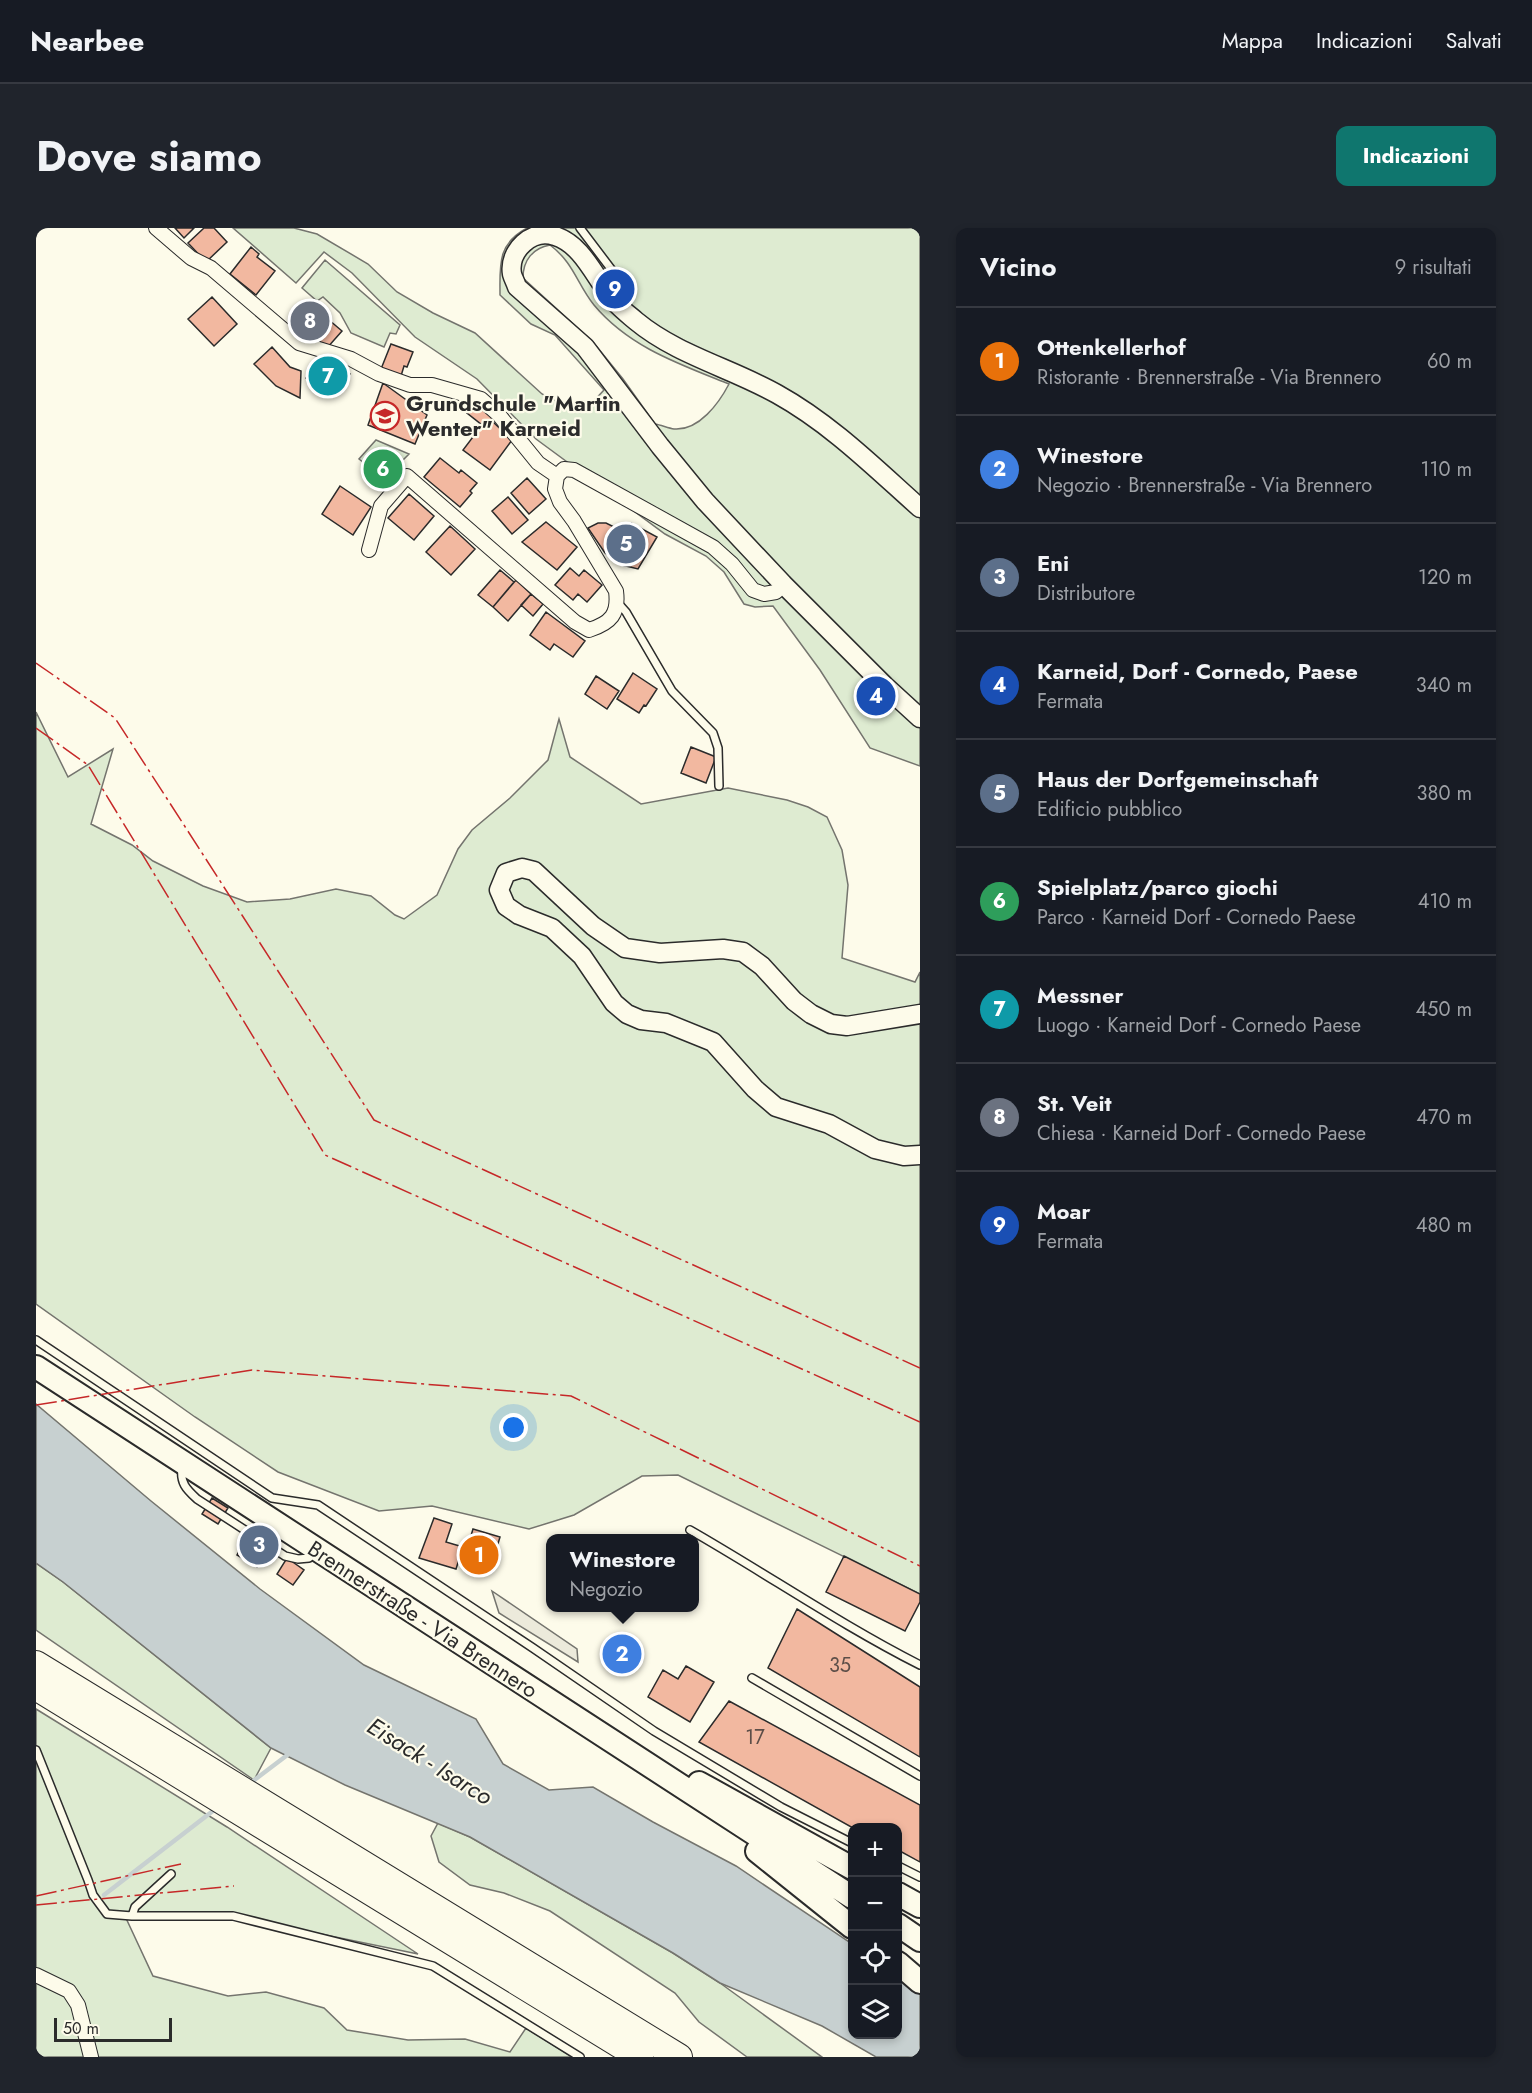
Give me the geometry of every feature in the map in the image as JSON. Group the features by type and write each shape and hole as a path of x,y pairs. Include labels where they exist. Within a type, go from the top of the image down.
{"highway":[{"path":"36,1654 67,1683"},
{"path":"36,1664 67,1683 185,1767"},
{"path":"36,1687 185,1767 315,1846 678,2057"},
{"path":"315,1846 640,2057"}],"main road":[{"name":"Brennerstraße - Via Brennero","path":"36,1367 604,1736"},
{"path":"604,1736 848,1894"},
{"path":"604,1736 725,1796 848,1866"},
{"path":"718,1811 759,1853 848,1924"},
{"path":"902,1897 920,1906"},
{"path":"902,1928 920,1940"},
{"path":"902,1967 920,1982"}],"street":[{"path":"156,228 191,258 211,268 299,343 351,359 379,374 410,385 432,385 481,399 499,416 538,463 557,476"},
{"path":"920,508 844,439 820,421 777,394 707,362 654,334 620,307 579,252 568,242 544,233 530,238 519,248 513,261 512,274 517,287 585,347 705,501 783,584 920,718"},
{"path":"369,550 381,506 406,476 575,622 590,630 604,626 613,616 618,603 616,591 560,502 555,489 557,476 564,469 574,470 713,547 732,564 753,590 764,594 776,592 783,584"},
{"path":"920,1014 847,1026 831,1024 811,1014 794,1001 762,966 743,952 723,949 660,953 625,948 593,926 534,871 522,868 506,873 499,890 506,906 519,915 552,928 582,956 614,1003 627,1014 641,1020 666,1023 713,1042 755,1089 776,1107 829,1124 875,1149 904,1156 920,1155"},
{"path":"36,1975 69,1991 78,2005 91,2057"}],"lane":[{"path":"581,229 627,290 620,307"},
{"path":"618,603 626,612 672,691 713,733 718,748 719,786"},
{"path":"36,1340 272,1498 318,1505 654,1731 781,1807 848,1841"},
{"path":"690,1530 697,1534"},
{"path":"699,1535 884,1647 920,1665"},
{"path":"752,1678 920,1776"},
{"path":"36,1750 93,1895 107,1914 233,1916 434,1966 580,2057"},
{"path":"902,1868 920,1877"},
{"path":"132,1916 135,1907 171,1874"}],"green space":[{"path":"233,228 294,228 317,234 368,264 397,292 433,313 475,333 542,394 568,407 590,405 604,390 555,335 531,324 500,295 501,265 505,248 517,234 527,228 920,228 920,766 870,748 820,670 773,606 755,607 744,604 724,572 706,556 665,534 536,439 477,379 415,337 352,273 324,252 296,283","holes":["550,245 570,266 594,305 623,332 656,353 729,384 714,407 700,421 674,429 655,424 593,342 523,278 527,260 534,252"]},
{"path":"325,260 400,325 396,334 390,333 384,347 351,333 340,313 323,297 317,301 302,288"},
{"path":"376,440 409,454 384,479 359,459"},
{"path":"36,712 68,777 113,749 91,824 132,845 153,861 203,886 247,902 290,899 336,889 371,896 395,915 404,919 437,895 458,849 472,830 510,798 548,760 559,719 570,757 641,804 728,788 787,800 827,817 842,850 848,885 842,958 915,982 920,972 920,1594 678,1475 642,1476 574,1515 529,1529 432,1506 379,1511 278,1472 195,1417 36,1304"},
{"path":"36,1563 271,1748 254,1780 36,1630"},
{"path":"36,1709 227,1827 418,1954 233,1916 125,1916 153,1976 228,1996 266,1992 324,2008 347,2030 408,2040 465,2039 510,2052 526,2028 572,2057 36,2057"},
{"path":"438,1823 470,1837 673,1953 720,1983 822,2057 747,2057 699,2022 675,1993 550,1911 504,1893 470,1885 439,1862 431,1836"}],"shaded area":[{"path":"492,1591 577,1649 578,1662 499,1613"}],"water":[{"name":"Eisack - Isarco","path":"36,1404 260,1589 364,1665 476,1719 503,1764 549,1790 593,1787 736,1866 848,1941 848,2039 902,2039 902,1978 920,1994 920,2057 876,2057 822,2026 720,1983 673,1953 470,1837 345,1785 271,1748 36,1563"}],"building":[{"path":"175,228 194,228 184,238"},
{"path":"204,228 214,228 227,242 206,262 188,243"},
{"path":"251,247 259,254 257,257 275,271 256,295 230,274"},
{"path":"212,297 237,324 214,346 188,319"},
{"path":"309,300 315,305 318,302 327,310 322,314 342,331 327,348 307,331 301,338 287,325 295,316 295,309 301,302"},
{"path":"391,344 413,352 401,376 381,369"},
{"path":"272,347 290,367 301,371 300,398 276,386 254,364"},
{"path":"323,354 350,374 333,397 306,378"},
{"path":"383,383 427,415 415,444 368,425"},
{"path":"474,403 494,414 486,428 467,413"},
{"path":"491,420 512,440 490,470 463,450 482,425 486,428"},
{"path":"440,458 459,473 461,470 477,483 460,507 424,477"},
{"path":"527,478 546,499 529,514 511,493"},
{"path":"340,486 371,507 353,535 322,514"},
{"path":"409,494 434,516 414,540 388,518"},
{"path":"508,497 528,520 512,534 492,511"},
{"path":"546,522 577,547 557,570 522,542"},
{"path":"598,523 606,523 618,529 623,523 629,526 631,523 657,537 638,569 622,565 605,553 588,528"},
{"path":"450,526 475,549 451,575 426,552"},
{"path":"570,568 579,576 584,570 602,585 587,602 578,594 573,600 555,585"},
{"path":"500,570 514,582 493,607 478,595"},
{"path":"516,580 531,594 508,621 493,607"},
{"path":"531,594 543,604 533,616 521,605"},
{"path":"546,612 585,641 573,657 554,644 550,650 530,635"},
{"path":"633,673 657,689 639,713 617,699"},
{"path":"596,676 619,691 607,709 585,694"},
{"path":"691,747 716,757 706,783 681,773"},
{"path":"212,1498 228,1508 218,1524 202,1514"},
{"path":"434,1518 452,1524 446,1542 463,1547 456,1569 419,1558"},
{"path":"251,1527 275,1542 264,1558 252,1550 256,1544 245,1537"},
{"path":"473,1529 500,1537 491,1567 464,1559"},
{"path":"243,1544 264,1558 257,1567 237,1555"},
{"path":"844,1556 920,1594 920,1602 905,1631 826,1592"},
{"path":"287,1558 304,1570 293,1585 277,1574"},
{"path":"797,1609 920,1687 920,1757 768,1668"},
{"path":"686,1666 714,1682 690,1722 648,1697 663,1670 678,1679"},
{"path":"729,1701 920,1805 920,1862 902,1852 902,1823 848,1823 848,1825 699,1742"}],"waterway":[{"path":"249,1784 290,1753"},
{"path":"104,1895 218,1807"}],"power":[{"path":"36,663 115,718 374,1120 920,1368"},
{"path":"36,728 88,765 325,1155 920,1422"},
{"path":"36,1405 252,1370 571,1396 920,1566"},
{"path":"36,1896 181,1864"},
{"path":"36,1905 234,1886"}],"place":[{"name":"Moar","path":"615,289"},
{"name":"St. Veit","path":"310,321"},
{"name":"Messner","path":"328,376"},
{"name":"Grundschule \"Martin Wenter\" Karneid","path":"385,416"},
{"name":"Spielplatz/parco giochi","path":"383,469"},
{"name":"Haus der Dorfgemeinschaft","path":"626,544"},
{"name":"Karneid, Dorf - Cornedo, Paese","path":"876,696"},
{"name":"Eni","path":"259,1545"},
{"name":"Ottenkellerhof","path":"479,1555"},
{"name":"Winestore","path":"622,1654"}]}
